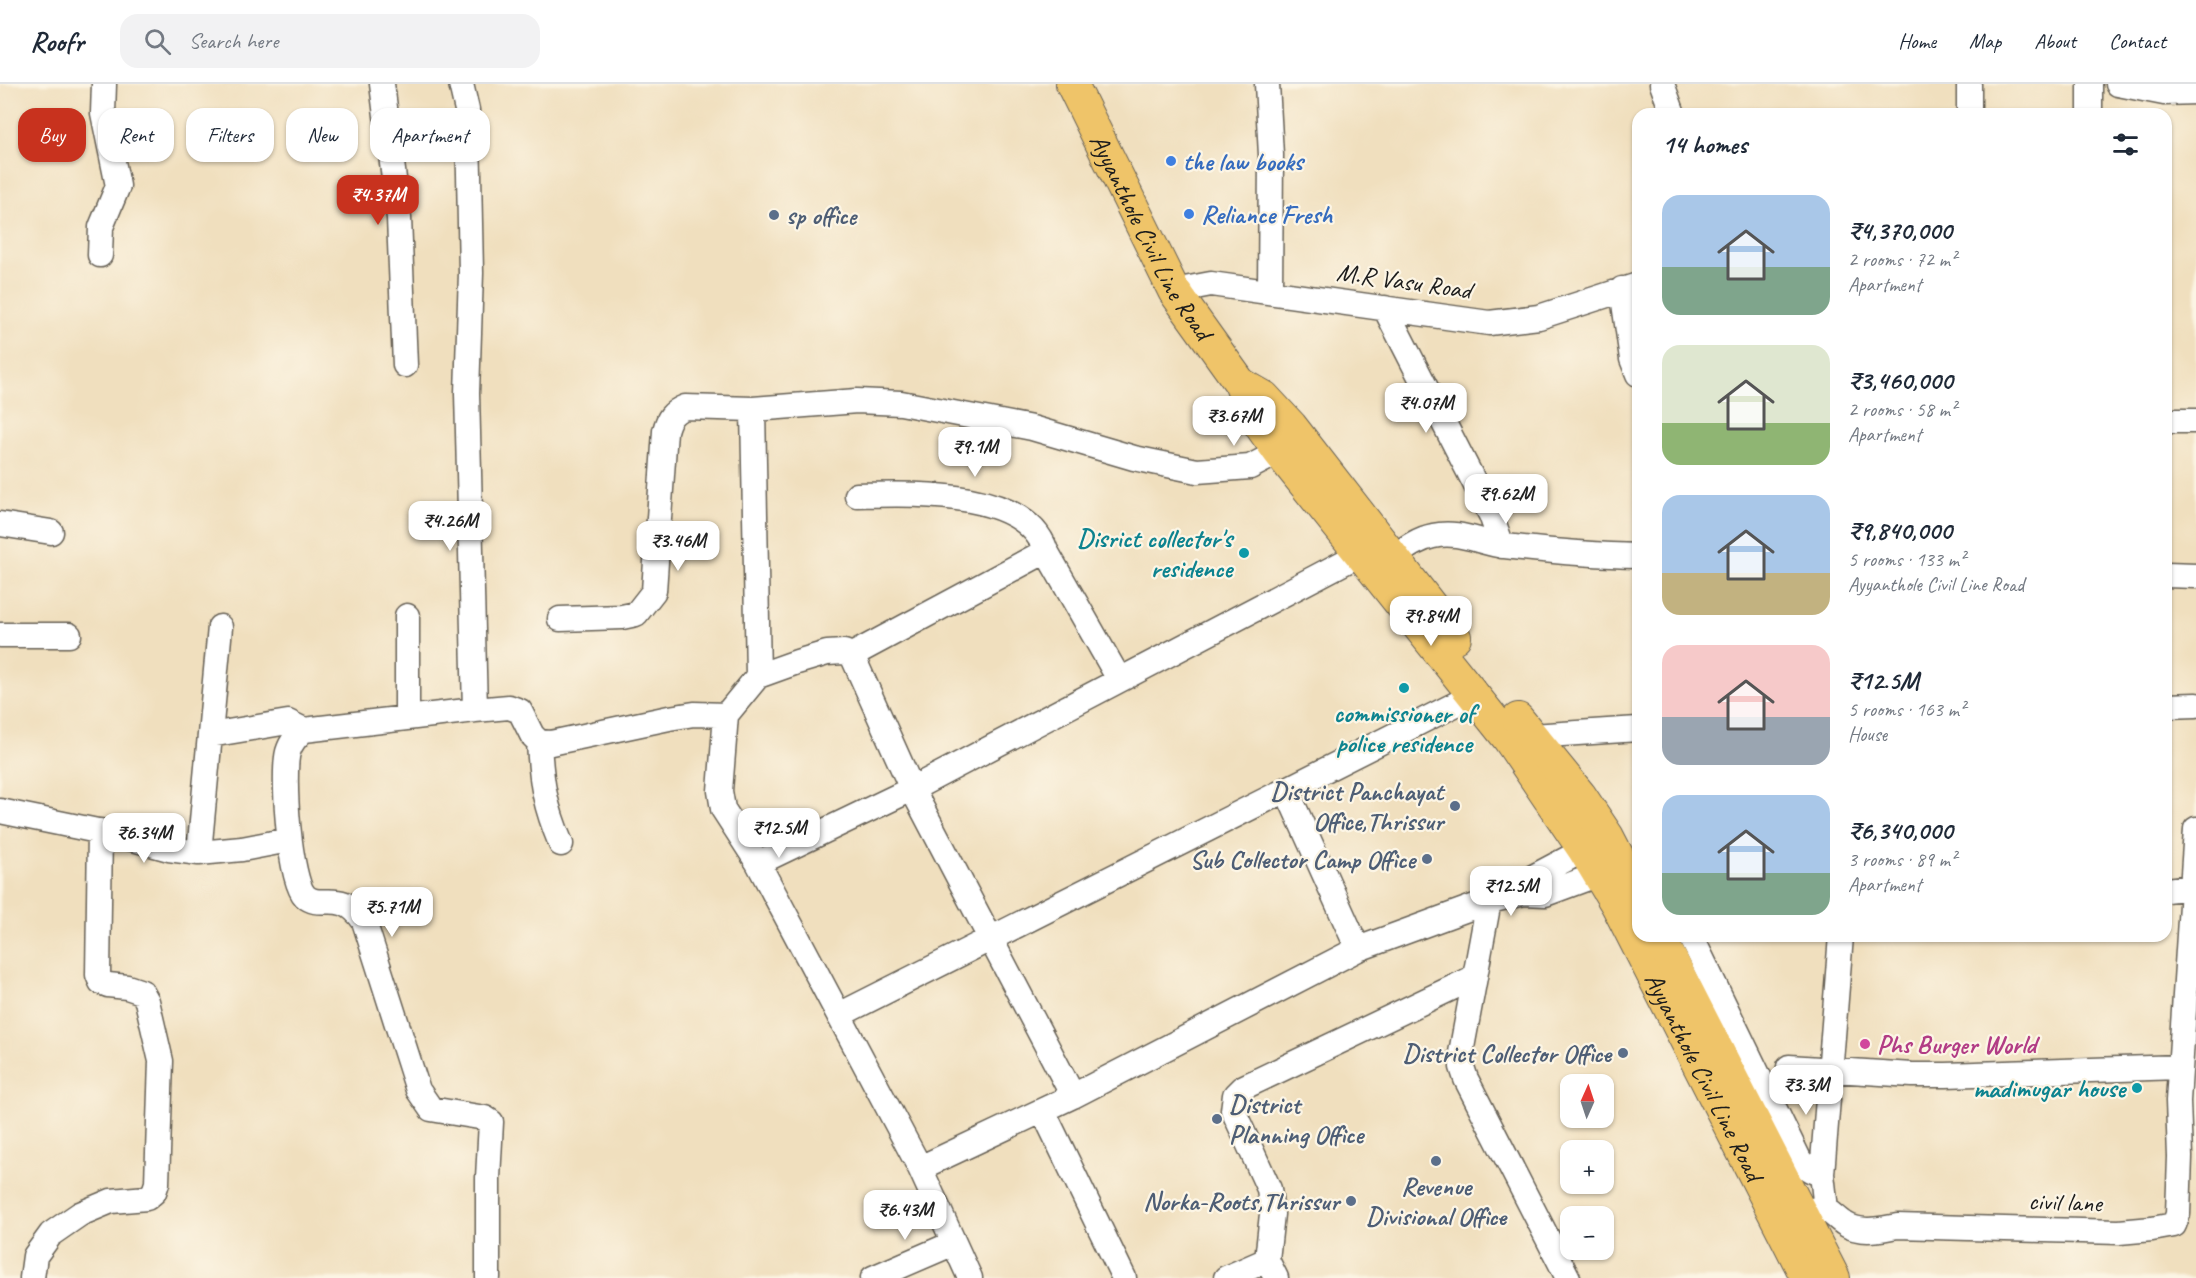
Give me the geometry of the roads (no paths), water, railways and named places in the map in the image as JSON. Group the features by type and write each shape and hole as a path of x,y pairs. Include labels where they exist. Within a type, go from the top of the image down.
{"main road":[{"name":"Ayyanthole Civil Line Road","path":"1072,84 1174,291 1240,383 1252,414 1279,452 1378,550 1580,795 1603,855 1617,905 1632,930"},
{"name":"Ayyanthole Civil Line Road","path":"1240,383 1264,397 1291,426 1378,550 1474,695 1514,748 1632,888"},
{"name":"Ayyanthole Civil Line Road","path":"1639,942 1805,1222 1807,1278"},
{"name":"Ayyanthole Civil Line Road","path":"1662,942 1834,1278"}],"street":[{"path":"100,255 100,228 118,186 104,113 104,84"},
{"path":"382,84 399,218 405,365"},
{"path":"461,84 467,110 469,174 471,273 467,393 475,710"},
{"path":"1267,84 1271,155 1270,291"},
{"path":"1662,84 1671,108"},
{"path":"1969,84 1969,108"},
{"path":"2090,84 2090,108"},
{"path":"2118,84 2164,93 2196,92"},
{"name":"M.R Vasu Road","path":"1174,291 1211,284 1490,323 1539,317 1630,287"},
{"path":"1630,287 1632,359"},
{"path":"1385,308 1491,515 1502,546"},
{"path":"560,619 622,617 636,614 654,591 665,431 667,421 675,411 684,407 753,409 857,401 902,403 1032,428 1134,458 1197,471 1250,467 1279,452"},
{"path":"753,409 758,676"},
{"path":"2172,421 2196,421"},
{"path":"857,495 968,498 988,503 1026,522 1043,541 1119,679"},
{"path":"0,524 51,532"},
{"path":"758,863 912,789 1119,679 1378,550 1451,534 1502,546 1632,556"},
{"path":"852,655 1046,550"},
{"path":"2172,575 2196,576"},
{"path":"407,616 407,718"},
{"path":"199,853 220,627"},
{"path":"0,635 69,635"},
{"path":"970,1278 920,1168 758,863 723,809 720,781 726,715 758,676 827,653 844,652 852,655 912,789 1073,1096"},
{"path":"839,1015 1474,695"},
{"path":"2172,706 2196,705"},
{"path":"210,735 288,722 304,730 509,707 520,711 538,742 544,792 549,813 561,843"},
{"path":"538,742 551,743 694,714 726,715"},
{"path":"1532,736 1632,729"},
{"path":"304,730 292,741 288,754 286,777 289,840 299,883 304,895 313,900 342,901 356,909 364,921 418,1090 424,1101 431,1109 485,1118 491,1122 488,1178 488,1278"},
{"path":"1286,789 1358,949"},
{"path":"0,811 100,831 169,849 199,853 242,849 289,840"},
{"name":"civil lane","path":"1805,1222 1844,1224 1866,1231 1911,1226 2128,1232 2174,1225 2178,1214 2179,1191 2179,1067 2196,829"},
{"path":"32,1278 35,1256 51,1234 80,1214 111,1202 147,1198 154,1192 157,1184 161,1061 147,1001 142,993 127,987 101,982 98,975 100,831"},
{"path":"920,1168 1073,1096 1358,949 1489,901 1524,893 1545,894 1603,855"},
{"path":"2172,889 2192,887"},
{"path":"1489,901 1461,1053 1462,1067 1568,1278"},
{"path":"1694,942 1799,1159 1806,1168 1822,1174"},
{"path":"1805,1222 1822,1174 1841,942"},
{"path":"1226,1278 1272,1269 1272,1214 1269,1189 1233,1110 1235,1095 1242,1088 1475,977"},
{"path":"1790,1067 1912,1075 1966,1075 2179,1067"},
{"path":"1043,1111 1124,1278"},
{"path":"873,1278 954,1243"}],"place":[{"name":"the law books","path":"1171,161"},
{"name":"Reliance Fresh","path":"1189,214"},
{"name":"sp office","path":"774,215"},
{"name":"Disrict collector's residence","path":"1244,553"},
{"name":"commissioner of police residence","path":"1404,688"},
{"name":"District Panchayat Office,Thrissur","path":"1455,806"},
{"name":"Sub Collector Camp Office","path":"1427,859"},
{"name":"Phs Burger World","path":"1865,1044"},
{"name":"District Collector Office","path":"1623,1053"},
{"name":"madimugar house","path":"2137,1088"},
{"name":"District Planning Office","path":"1217,1119"},
{"name":"Revenue Divisional Office","path":"1436,1161"},
{"name":"Norka-Roots,Thrissur","path":"1351,1201"}]}
